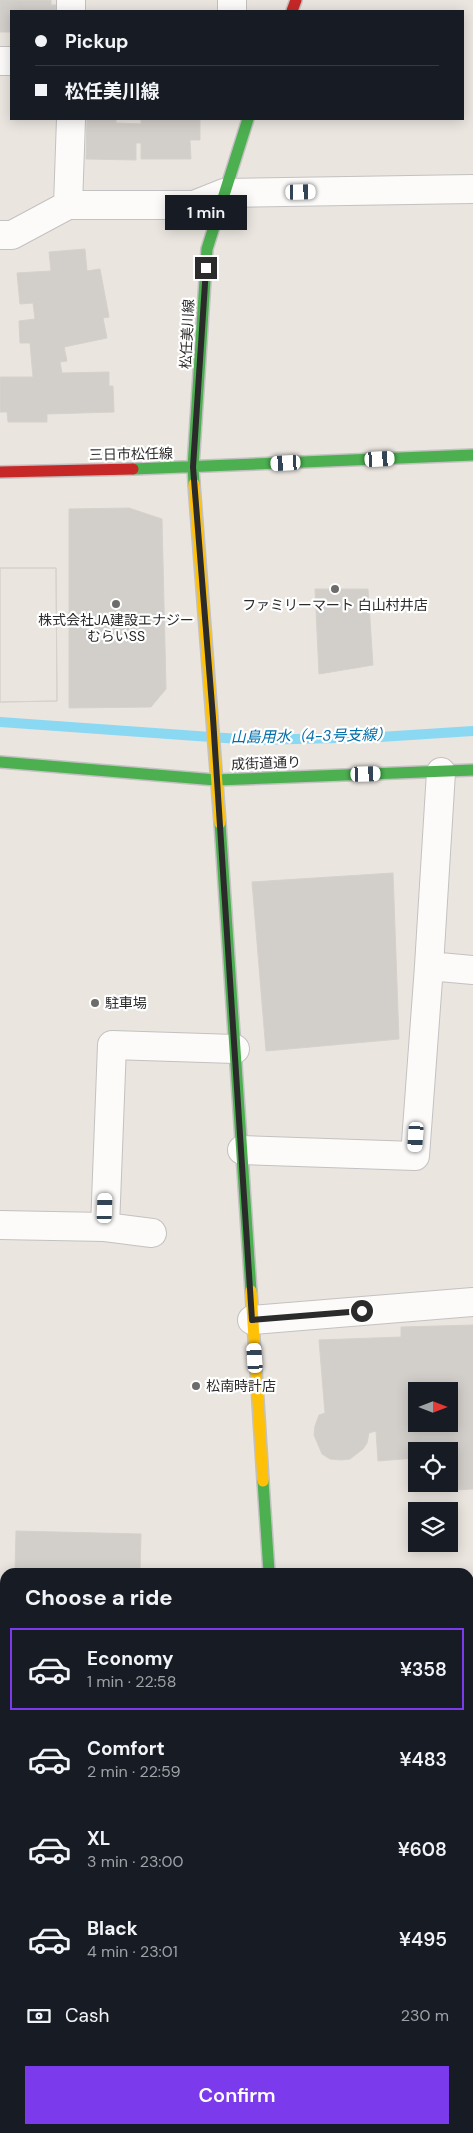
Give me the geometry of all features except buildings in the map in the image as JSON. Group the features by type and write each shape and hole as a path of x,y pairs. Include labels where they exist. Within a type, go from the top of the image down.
{"street":[{"path":"68,205 70,120"},
{"name":"松任美川線","path":"248,120 207,249 193,467 236,1049 269,1568"},
{"path":"0,235 12,235 68,205 194,205 224,193 473,189"},
{"name":"三日市松任線","path":"0,472 193,467 473,454"},
{"name":"成街道通り","path":"0,762 216,780 473,770"},
{"path":"242,1150 415,1156 441,772"},
{"path":"429,966 473,970"},
{"path":"104,1227 112,1045 236,1049"},
{"path":"0,1225 104,1227 152,1233"},
{"path":"252,1320 473,1302"}],"waterway":[{"name":"山島用水（4-3号支線）","path":"0,722 253,740 380,737 473,731"}],"traffic: fast":[{"path":"194,484 193,467 207,249 248,120"},
{"path":"133,469 473,455"},
{"path":"0,762 216,780 473,770"},
{"path":"220,823 251,1291"},
{"path":"263,1481 269,1568"}],"traffic: slow":[{"path":"194,484 220,823"},
{"path":"251,1291 263,1481"}],"traffic: jam":[{"path":"292,10 296,0"},
{"path":"0,472 133,469"}],"place":[{"name":"ファミリーマート 白山村井店","path":"335,589"},
{"name":"株式会社JA建設エナジー むらいSS","path":"116,604"},
{"name":"駐車場","path":"95,1003"},
{"name":"松南時計店","path":"196,1386"}],"route":[{"path":"206,268 200,384 193,467 236,1049 252,1320 362,1311"}]}
